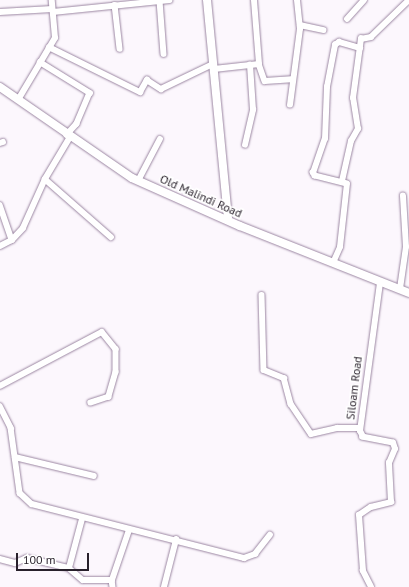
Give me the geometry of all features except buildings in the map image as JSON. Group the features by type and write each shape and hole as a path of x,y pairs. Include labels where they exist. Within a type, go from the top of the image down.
{"main road":[{"path":"207,0 228,220"},
{"name":"Old Malindi Road","path":"0,87 68,136 138,181 228,220 409,293"}],"street":[{"path":"18,100 56,35 52,0"},
{"path":"0,12 52,10 169,0"},
{"path":"254,0 259,64 265,81 291,79"},
{"path":"290,106 291,79 300,25 297,0"},
{"path":"347,19 364,0"},
{"path":"342,181 351,141 358,129 353,98 362,38 371,37 409,0"},
{"path":"161,1 164,54"},
{"path":"115,5 120,49"},
{"path":"300,25 323,30"},
{"path":"333,263 340,247 347,187 342,181 314,176 313,173 325,139 327,87 335,45 339,42 360,48"},
{"path":"49,47 140,92 147,80 161,89 214,66 259,64"},
{"path":"0,246 12,240 23,228 44,179 68,136 77,124 90,93 40,62"},
{"path":"245,145 253,110 250,65"},
{"path":"138,181 160,139"},
{"path":"44,179 111,237"},
{"path":"400,289 406,247 403,196"},
{"path":"0,205 12,240"},
{"name":"Siloam Road","path":"371,587 363,572 359,515 371,507 392,501 389,463 395,447 392,442 363,437 360,428 380,282"},
{"path":"262,294 264,370 284,378 291,404 311,434 337,428 360,428"},
{"path":"0,386 102,332 116,350 117,367 109,397 91,403"},
{"path":"0,406 11,428 19,488 24,499 82,519 176,540 244,558 255,554 270,535"},
{"path":"14,457 94,476"},
{"path":"69,568 82,519"},
{"path":"113,587 112,580 129,530"},
{"path":"164,587 176,540"},
{"path":"0,559 15,563 28,558 69,568 83,580 112,580"}]}
